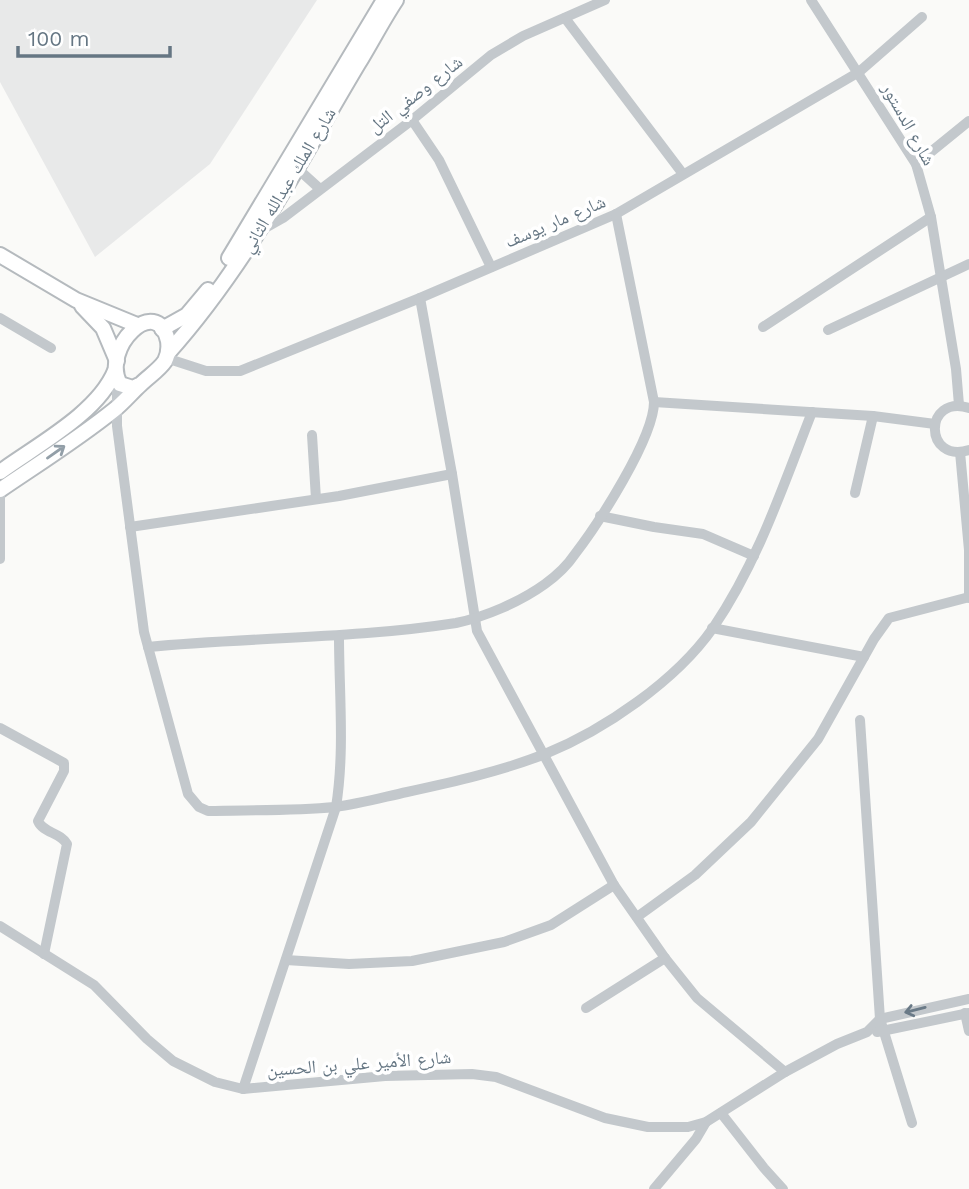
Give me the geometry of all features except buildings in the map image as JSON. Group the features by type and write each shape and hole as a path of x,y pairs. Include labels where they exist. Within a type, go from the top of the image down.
{"main road":[{"name":"شارع الملك عبدالله الثاني","path":"162,329 187,314 214,283 384,0"},
{"name":"شارع الملك عبدالله الثاني","path":"167,355 206,309 257,233 298,169 396,0"},
{"path":"0,255 76,300 137,325 151,322 167,336 167,355 163,365 116,409 0,490"},
{"path":"76,300 103,328 116,370 126,388 139,385"},
{"path":"0,472 88,409 105,392 116,370 123,341 137,325"}],"street":[{"name":"شارع وصفي التل","path":"257,233 283,218 412,120 491,55 523,36 605,0"},
{"name":"شارع الدستور","path":"811,0 916,164 931,217 964,407"},
{"name":"شارع مار يوسف","path":"167,355 206,371 240,371 420,298 615,214 859,72 922,16"},
{"path":"565,18 683,174"},
{"path":"412,120 439,160 491,267"},
{"path":"916,164 969,121"},
{"path":"298,169 320,189"},
{"path":"148,647 271,637 339,636 424,628 475,619 543,585 575,556 646,437 651,425 654,402 615,214"},
{"path":"763,327 931,217"},
{"path":"828,330 969,264"},
{"path":"420,298 477,631 614,885 664,958 697,998 785,1072"},
{"path":"0,318 51,348"},
{"path":"956,369 969,369"},
{"path":"116,370 116,409 148,647 188,793 199,807 208,811 336,807 452,782 543,754 581,736 648,692 690,655 712,628 754,556 812,412"},
{"path":"654,402 873,416 935,424"},
{"path":"637,917 695,875 751,822 818,739 885,622 895,615 969,598 965,451 949,451 940,444 935,435 935,424 943,410 964,407"},
{"path":"855,493 873,416"},
{"path":"312,435 316,499"},
{"path":"130,527 316,499 452,474"},
{"path":"0,490 0,559"},
{"path":"600,516 703,534 754,556"},
{"path":"712,628 864,657"},
{"path":"243,1089 336,807 341,742 339,636"},
{"path":"860,720 880,1019 912,1123"},
{"path":"0,728 64,762 64,771 37,821 45,830 62,838 66,844 44,954"},
{"path":"286,960 349,964 412,961 504,942 551,925 614,885"},
{"name":"شارع الأمير علي بن الحسين","path":"0,926 94,985 147,1040 173,1061 215,1082 243,1089 385,1076 472,1074 496,1077 555,1100 630,1124 669,1128 706,1122 785,1072 837,1044 867,1032 883,1032 967,1013"},
{"path":"586,1008 664,958"},
{"path":"880,1019 969,999"},
{"path":"967,1013 969,1031"},
{"name":"شارع الأمير علي بن الحسين","path":"867,1032 880,1019"},
{"path":"721,1112 783,1189"},
{"path":"654,1189 696,1139 706,1122"}],"shaded area":[{"path":"0,0 317,0 210,164 95,257 0,82"}]}
